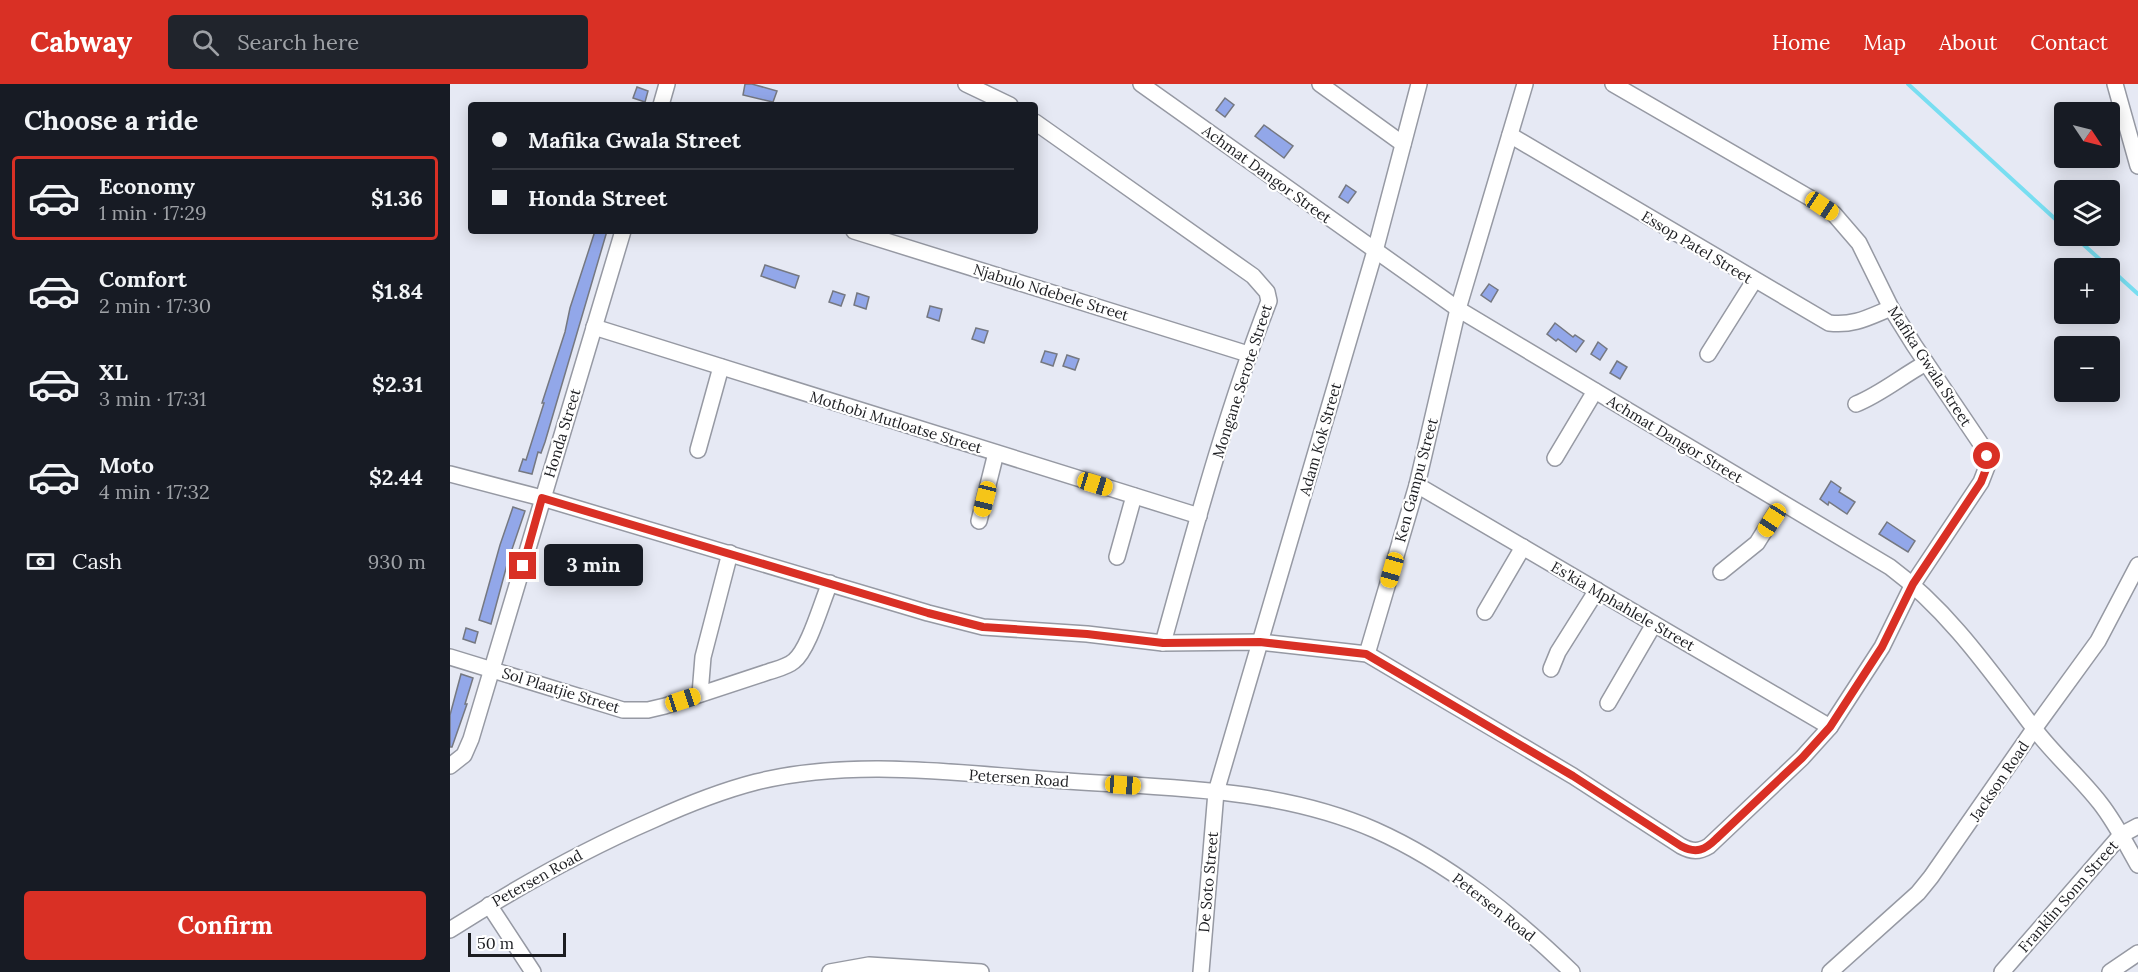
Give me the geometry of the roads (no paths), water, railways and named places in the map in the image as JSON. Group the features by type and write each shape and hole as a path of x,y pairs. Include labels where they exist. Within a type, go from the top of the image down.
{"street":[{"path":"662,102 667,84"},
{"path":"966,84 1004,102"},
{"name":"Achmat Dangor Street","path":"1141,84 1458,309 1890,567 1913,584 1958,630 2009,693 2034,729 2096,798 2138,865"},
{"path":"1320,84 1403,144"},
{"name":"Adam Kok Street","path":"1216,792 1375,251 1419,84"},
{"name":"Ken Gampu Street","path":"1366,654 1417,485 1458,309 1525,84"},
{"name":"Mafika Gwala Street","path":"1613,84 1834,214 1859,243 1891,308 1985,450 1988,464 1981,482 1913,584"},
{"path":"2115,84 2138,166"},
{"name":"Mongane Serote Street","path":"1038,124 1253,276 1267,292 1269,301 1248,354 1198,516 1163,643"},
{"name":"Essop Patel Street","path":"1510,135 1754,281 1829,323 1845,325 1891,308"},
{"name":"Honda Street","path":"450,766 464,755 468,748 622,234"},
{"name":"Njabulo Ndebele Street","path":"864,234 1248,354"},
{"path":"1708,354 1754,281"},
{"name":"Mothobi Mutloatse Street","path":"594,327 1198,516"},
{"path":"1856,404 1870,398 1926,363"},
{"path":"698,450 722,367"},
{"path":"1555,458 1595,391"},
{"path":"979,521 996,453"},
{"path":"450,474 542,498 983,627 1087,634 1163,643 1260,642 1366,654 1573,776 1681,846 1694,852 1702,850 1716,839 1802,758 1830,727 1882,647 1913,584"},
{"name":"Es'kia Mphahlele Street","path":"1417,485 1830,727"},
{"path":"1117,557 1134,496"},
{"path":"1721,572 1757,543 1782,503"},
{"path":"1485,612 1523,547"},
{"path":"700,694 703,657 730,554"},
{"name":"Jackson Road","path":"1830,972 1896,913 1931,877 2098,641 2138,565"},
{"name":"Sol Plaatjie Street","path":"450,657 623,710 633,711 665,706 786,666 796,660 803,649 830,583"},
{"path":"1551,669 1558,652 1597,590"},
{"path":"1608,703 1654,624"},
{"name":"Petersen Road","path":"450,930 534,878 619,834 724,792 754,782 830,770 914,771 1216,792 1293,803 1326,812 1377,831 1437,863 1473,887 1528,931 1572,972"},
{"name":"De Soto Street","path":"1201,972 1216,792"},
{"name":"Franklin Sonn Street","path":"2002,972 2121,835 2138,826"},
{"path":"489,905 533,972"},
{"path":"2110,972 2138,953"},
{"path":"830,972 869,965 981,972"}],"waterway":[{"path":"1908,84 2054,218"},
{"path":"2085,246 2138,294"}]}
